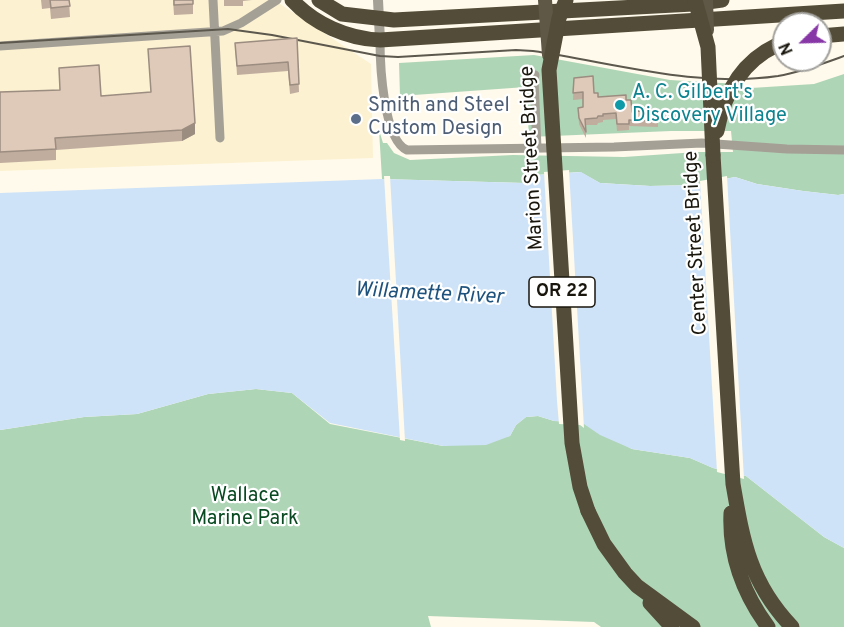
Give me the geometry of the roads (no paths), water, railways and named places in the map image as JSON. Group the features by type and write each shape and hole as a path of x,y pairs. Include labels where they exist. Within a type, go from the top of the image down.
{"highway":[{"path":"292,0 310,16 350,36 380,40 844,12"},
{"path":"320,0 342,14 379,19 562,4 693,4 722,0"},
{"path":"695,0 708,47"},
{"name":"OR 22","path":"542,73 560,18 562,4"},
{"name":"Center Street Bridge","path":"708,47 732,484 730,538 735,561 754,607 768,627"},
{"path":"713,155 719,119 732,84 756,58 772,48"},
{"name":"Marion Street Bridge","path":"542,73 576,467 583,500 595,528 614,559 637,586 693,627"},
{"name":"Center Street Bridge","path":"732,484 741,535 753,572 767,597 792,627"},
{"path":"637,586 672,627"}],"main road":[{"name":"Marion Street Bridge","path":"542,73 545,0"},
{"name":"Center Street Bridge","path":"708,47 709,0"}],"street":[{"path":"213,0 220,138"},
{"path":"0,45 214,32 241,23 277,0"},
{"path":"378,0 382,91 397,142 402,148 411,150 537,148 702,143 787,149 844,150"},
{"path":"537,148 542,73"}],"water":[{"name":"Willamette River","path":"581,172 600,183 650,186 695,185 735,177 757,184 844,194 844,548 824,537 746,476 713,468 690,458 632,449 600,435 581,422 554,421 538,416 526,417 516,425 510,436 486,445 443,446 330,423 292,393 256,389 208,394 137,414 84,417 0,430 0,193 382,179 524,183 536,175"}],"railway":[{"path":"0,43 228,29 380,56 533,51 686,77 717,79 778,76 844,56"}],"place":[{"name":"A. C. Gilbert's Discovery Village","path":"620,105"},
{"name":"Smith and Steel Custom Design","path":"356,119"}],"park label":[{"name":"Wallace Marine Park","path":"245,508"}]}
